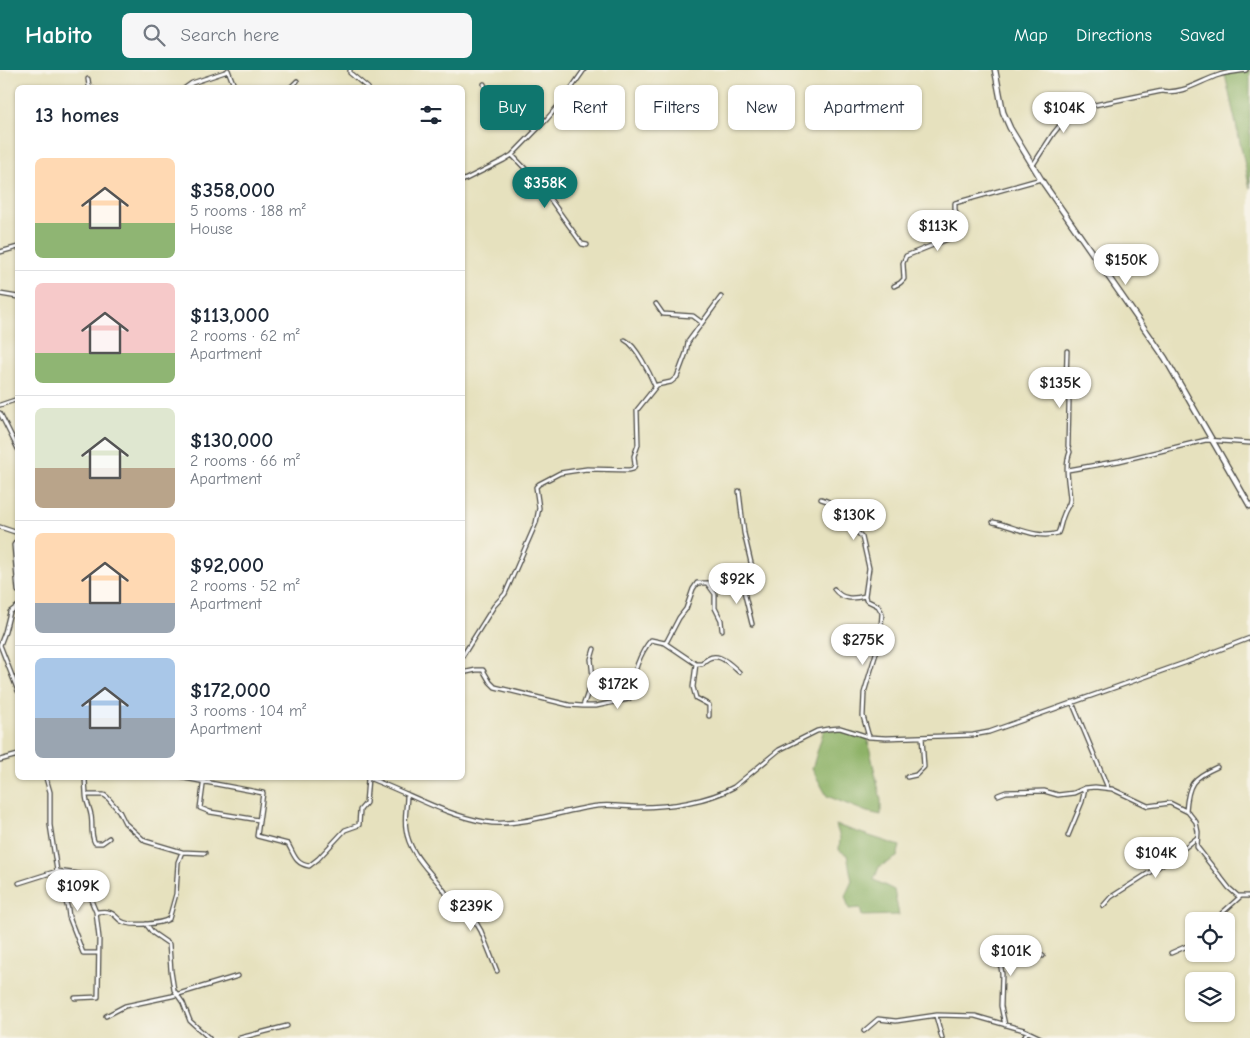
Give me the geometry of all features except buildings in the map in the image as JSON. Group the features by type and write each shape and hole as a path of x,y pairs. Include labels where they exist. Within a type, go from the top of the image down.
{"street":[{"path":"189,85 228,70 234,85"},
{"path":"350,70 350,73 364,85"},
{"path":"465,180 512,155 563,100 584,70"},
{"path":"995,70 1005,119 1042,179 1165,358 1250,506"},
{"path":"1033,165 1065,119 1080,108 1180,90 1218,75 1246,70"},
{"path":"88,79 89,85"},
{"path":"293,85 297,81"},
{"path":"484,84 489,101 504,91 508,91 535,131"},
{"path":"512,155 538,182 582,244 587,245"},
{"path":"894,286 904,278 903,263 906,256 961,232 955,203 1042,179"},
{"path":"0,252 15,248"},
{"path":"0,294 15,296"},
{"path":"465,652 499,599 505,594 536,523 539,508 535,492 536,487 566,472 587,469 629,470 635,467 634,456 638,445 637,410 655,386 671,382 677,377 688,342 721,297"},
{"path":"656,304 663,314 695,316 701,322"},
{"path":"625,340 630,342 636,349 655,386"},
{"path":"993,522 1038,534 1058,533 1064,512 1070,501 1067,483 1070,452 1068,446 1069,402 1066,384 1067,351"},
{"path":"0,405 15,401"},
{"path":"0,413 15,443"},
{"path":"1068,470 1119,461 1198,442 1212,440 1250,443"},
{"path":"665,643 686,609 695,585 699,582 742,583 752,579 753,573 744,533 739,491"},
{"path":"821,499 832,502 839,525 854,528 862,537 869,568 866,600 878,606 882,613 880,640 864,693 864,722 869,737"},
{"path":"0,527 15,532"},
{"path":"15,544 15,556"},
{"path":"706,582 716,594 715,608 721,620 722,630"},
{"path":"742,583 752,624"},
{"path":"834,589 846,598 865,596"},
{"path":"15,608 10,612 0,646 15,684"},
{"path":"373,780 469,818 494,823 513,822 598,805 658,806 707,798 726,792 778,750 817,732 840,728 869,737 886,738 973,735 989,732 1250,638"},
{"path":"465,672 483,670 495,687 569,705 596,706 629,699 632,679 643,649 651,640 665,643 696,664 702,664 709,658 720,657 738,672"},
{"path":"583,706 593,678 591,659 594,649"},
{"path":"696,664 693,687 696,698 710,705 709,716"},
{"path":"1072,702 1108,788"},
{"path":"906,777 916,775 924,768 922,737"},
{"path":"0,760 15,756"},
{"path":"1186,811 1190,787 1201,775 1217,766"},
{"path":"47,780 50,792 50,825 57,871 69,917 82,953 98,953"},
{"path":"85,780 86,803 91,814 91,830 95,843 102,843 109,838"},
{"path":"204,780 200,808 210,812 259,820"},
{"path":"209,780 263,792 257,836 289,845 290,851 300,864 309,866 318,860 345,830 359,825 360,810 366,803 368,780"},
{"path":"1068,836 1082,802 1084,788"},
{"path":"998,794 1044,791 1058,795 1074,793 1084,788 1108,788 1145,805 1154,807 1168,803 1186,811 1196,822 1198,832 1197,847 1229,888 1241,897 1250,896"},
{"path":"406,794 406,830 415,853 447,895 459,895 472,904 474,919 481,931 497,971"},
{"path":"86,795 104,795 107,797 119,811 125,823 145,841 182,852 205,852"},
{"path":"1103,906 1111,898 1169,860 1197,838"},
{"path":"96,912 108,911 122,922 128,923 159,923 169,919 176,894 178,862 182,852"},
{"path":"19,883 57,871 80,874 96,912 98,997 76,998"},
{"path":"1223,912 1241,897"},
{"path":"146,924 152,933 169,944 171,971 176,994 183,1003 190,1021 209,1038"},
{"path":"1171,953 1185,947"},
{"path":"1005,1025 1001,1001 1002,974 999,955 1010,953 1043,956"},
{"path":"106,1016 125,1006 238,976"},
{"path":"936,1016 942,1038"},
{"path":"864,1030 878,1020 903,1020 936,1016 975,1016 1027,1031 1041,1038"},
{"path":"240,1038 287,1026"},
{"path":"1024,1038 1027,1031"}],"green space":[{"path":"1224,70 1250,70 1250,188"},
{"path":"824,729 840,730 867,737 881,800 881,815 867,812 827,796 812,769"},
{"path":"836,825 900,846 897,857 879,867 874,880 894,890 899,915 862,916 860,908 849,909 845,896 852,881 847,855 839,850 840,838"}]}
